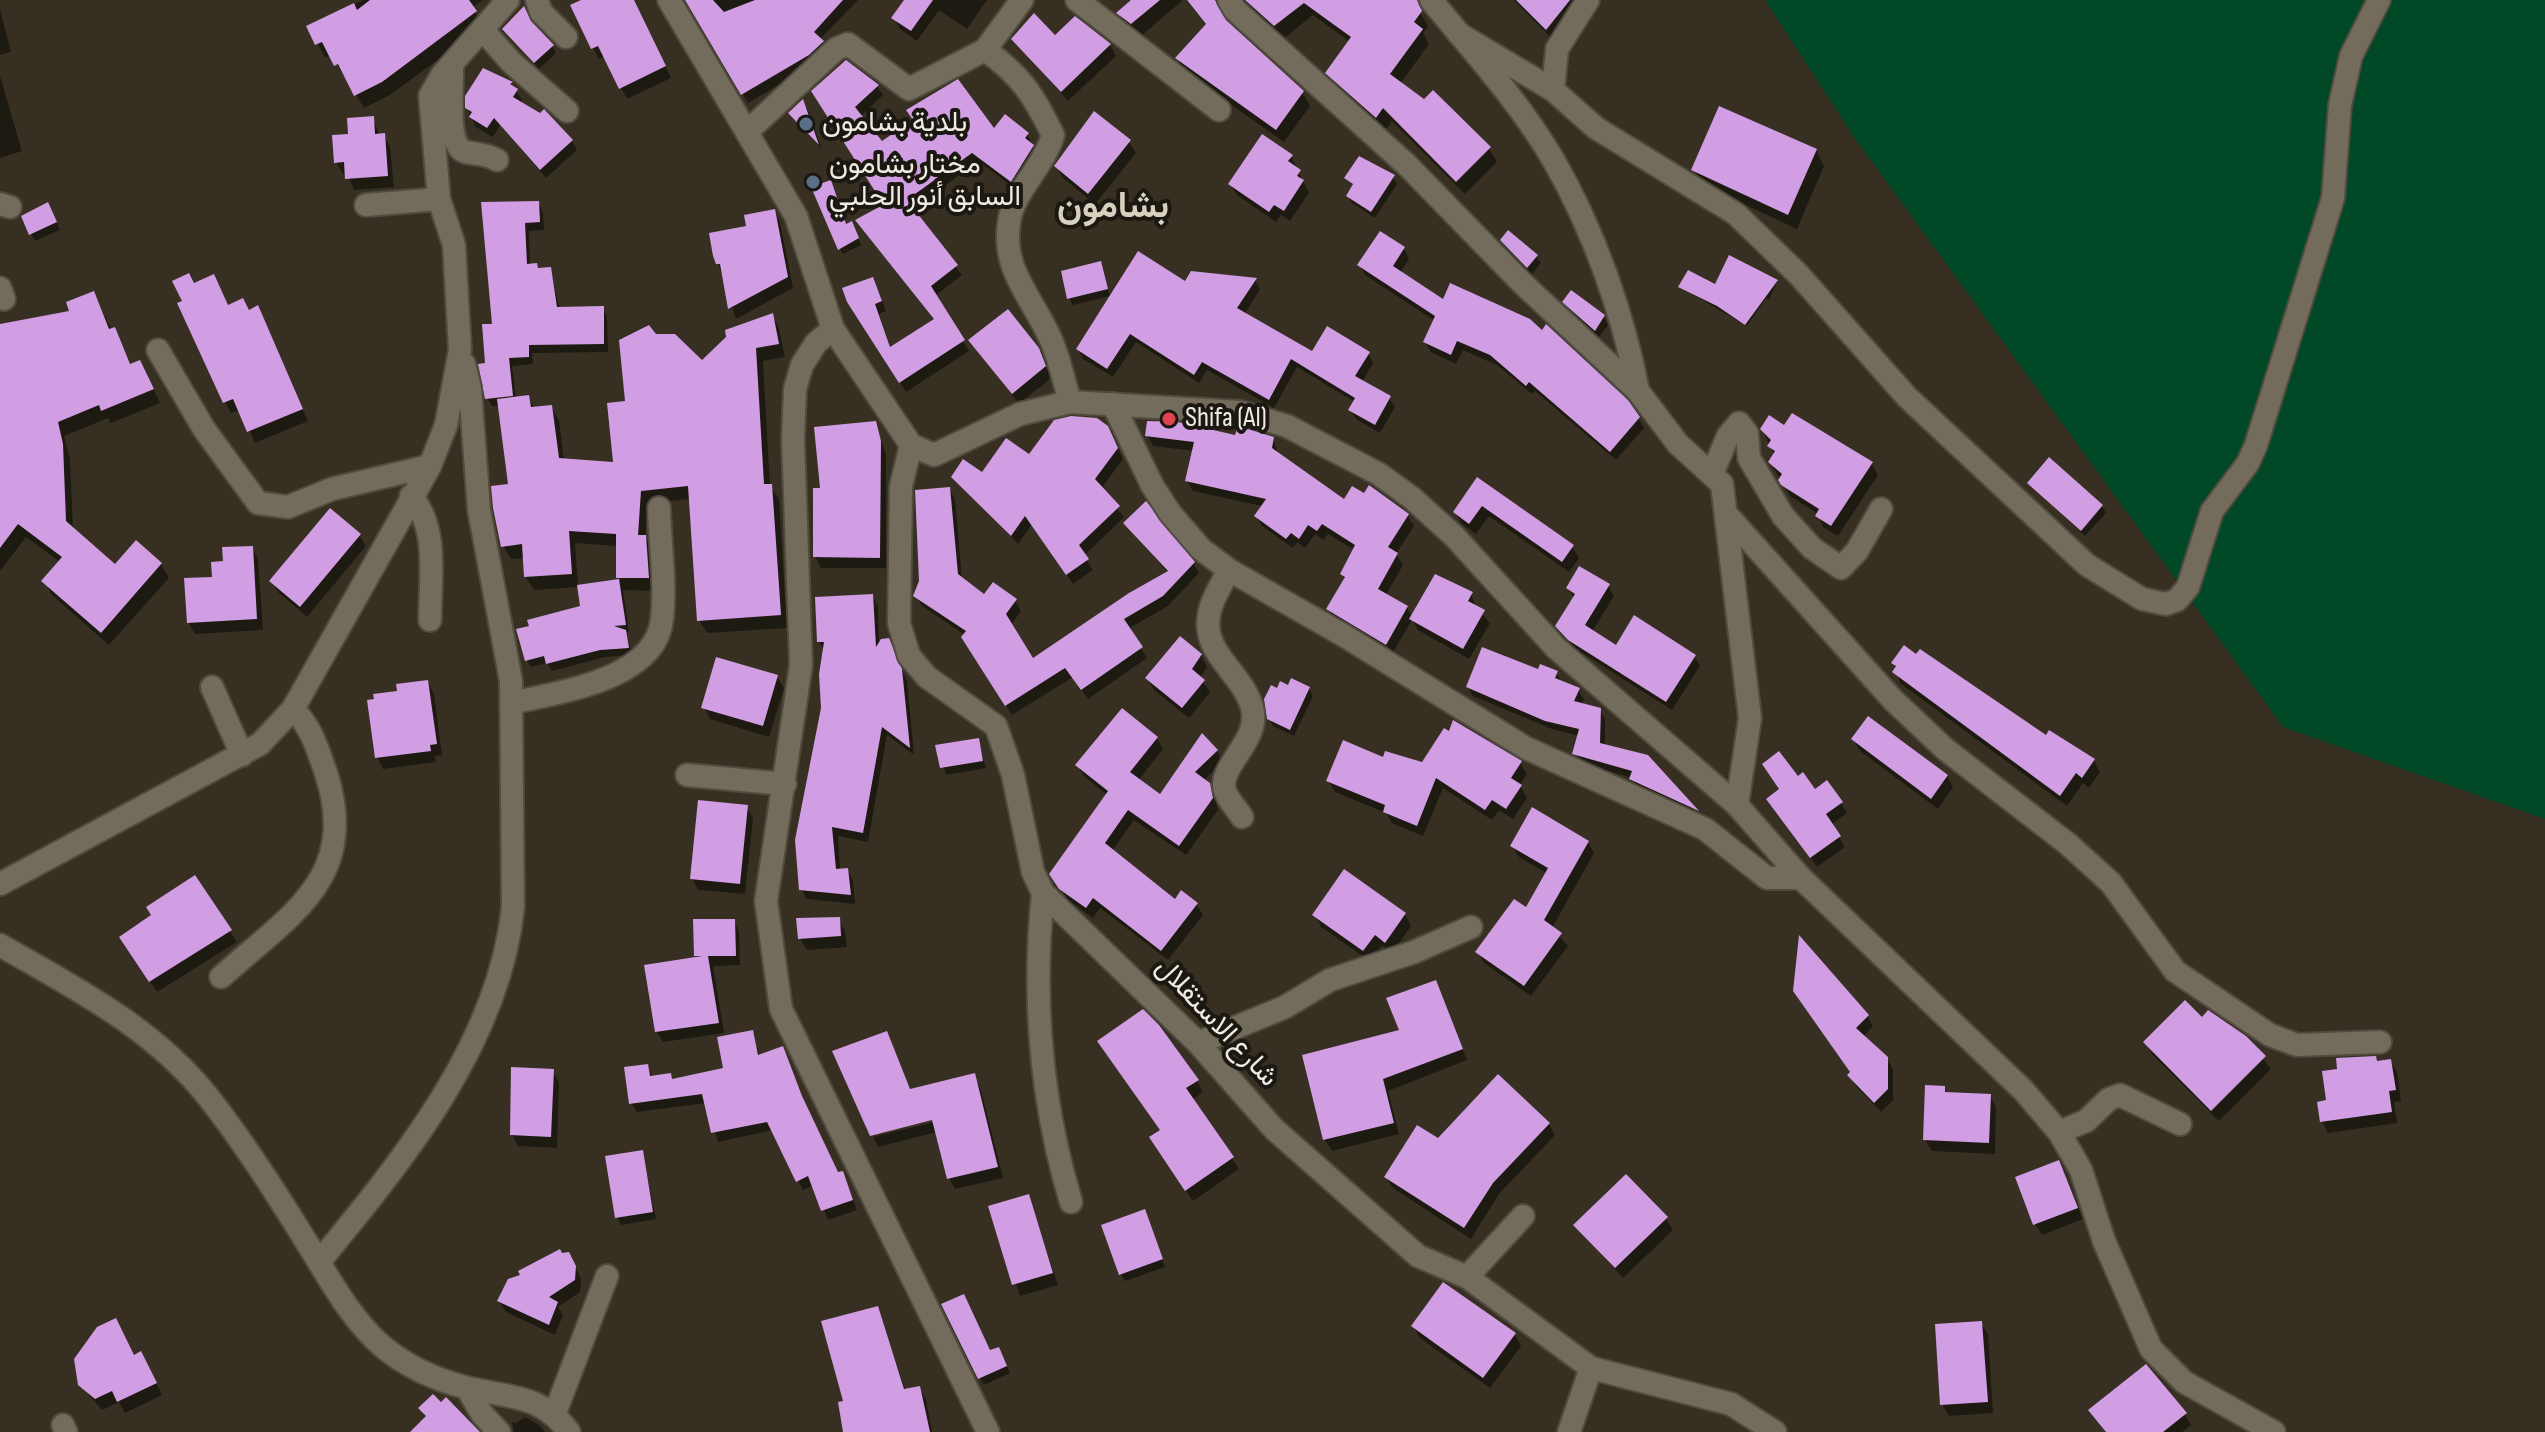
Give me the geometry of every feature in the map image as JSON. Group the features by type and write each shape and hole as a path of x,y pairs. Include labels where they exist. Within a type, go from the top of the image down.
{"street":[{"path":"319,1262 362,1210 471,1049 490,1009 509,944 513,907 511,681 479,510 470,388 460,350 454,245 439,199 430,96 452,65 508,0"},
{"path":"537,0 541,12 566,37"},
{"path":"669,0 749,130 796,216 833,329 911,445 934,455 1020,414 1070,402 1113,404 1240,412 1287,426 1379,474 1454,536 1556,648 1737,805 1801,878 1992,1058 2059,1132 2081,1170 2104,1241 2151,1349 2184,1382 2274,1432"},
{"path":"749,130 836,49 848,44 909,89 985,50 1022,0"},
{"path":"1077,0 1219,110"},
{"path":"1229,0 1235,10 1407,165 1522,283 1638,391 1678,444 1722,484 1750,718 1737,805"},
{"path":"1431,0 1553,158 1575,200 1622,328 1638,391"},
{"path":"1553,90 1557,49 1588,0"},
{"path":"1459,34 1553,90 1596,128 1736,214 1799,275 1907,397 2087,565 2142,599 2166,604 2177,600 2188,587 2212,511 2248,463 2256,445 2333,198 2340,105 2351,56 2379,0"},
{"path":"483,30 511,62 567,111"},
{"path":"985,50 1029,87 1053,135 1045,158 1011,213 1006,247 1013,270 1052,343 1070,402"},
{"path":"452,65 452,131 457,147 466,152 482,151 497,160"},
{"path":"366,205 439,199"},
{"path":"833,329 816,343 802,365 795,389 793,440 801,665 766,901 781,1009 988,1432"},
{"path":"158,350 204,429 258,503 288,507 332,489 430,466"},
{"path":"0,884 242,755 260,744 293,709 430,466 446,425 460,350"},
{"path":"1113,404 1152,485 1170,513 1201,549 1229,570 1343,635 1526,748 1705,829 1767,878 1801,878"},
{"path":"1712,474 1728,436 1739,423 1747,433 1749,458 1783,516 1812,548 1841,568 1857,551 1881,509"},
{"name":"شارع الاستقلال","path":"911,445 901,486 899,623 909,656 927,677 996,726 1013,775 1033,872 1043,893 1198,1043 1274,1129 1418,1256 1467,1277 1591,1368 1731,1404 1775,1432"},
{"path":"411,496 425,512 430,539 430,620"},
{"path":"511,703 568,690 630,669 646,655 658,638 662,619 659,508"},
{"path":"1727,515 1893,700 1945,749 2068,844 2111,883 2175,971 2270,1035 2297,1045 2380,1042"},
{"path":"1229,570 1209,612 1208,626 1210,642 1240,683 1253,713 1251,737 1224,784 1226,793 1242,817"},
{"path":"212,687 242,755"},
{"path":"221,977 296,910 325,875 337,843 330,786 309,725 293,709"},
{"path":"687,775 785,784"},
{"path":"1043,893 1036,1000 1039,1049 1055,1149 1071,1202"},
{"path":"1198,1043 1276,1011 1330,980 1414,952 1471,927"},
{"path":"0,945 85,995 170,1054 209,1098 353,1316 381,1345 408,1365 467,1388 522,1398 555,1413 569,1432"},
{"path":"2059,1132 2086,1121 2109,1099 2120,1095 2180,1124"},
{"path":"1467,1277 1523,1216"},
{"path":"555,1413 607,1276"},
{"path":"1569,1432 1591,1368"},
{"path":"467,1388 482,1414 499,1432"}],"green space":[{"path":"1765,0 2545,0 2545,819 2283,727 1854,137"}],"building":[{"path":"370,0 469,0 477,11 382,82 354,96 338,64 334,66 322,42 315,45 306,26 354,3 357,10"},
{"path":"581,0 634,0 666,66 619,89 598,46 591,49 570,5"},
{"path":"685,0 713,0 724,12 755,0 843,0 814,32 824,41 809,55 741,95"},
{"path":"904,0 933,0 911,31 891,18"},
{"path":"1131,0 1160,0 1131,24 1116,13"},
{"path":"1187,0 1215,0 1226,20 1304,91 1276,130 1175,58 1206,24"},
{"path":"1245,0 1417,0 1422,11 1414,22 1423,29 1390,74 1424,99 1433,90 1491,147 1456,182 1383,108 1376,118 1325,73 1351,37 1304,3 1274,26"},
{"path":"1516,0 1570,0 1546,30"},
{"path":"524,6 531,21 554,45 534,63 502,29"},
{"path":"1034,13 1055,35 1075,16 1111,44 1061,92 1011,39"},
{"path":"846,60 879,85 855,107 882,141 913,120 906,110 958,79 994,128 1005,114 1029,133 1025,138 1034,145 1011,182 972,153 911,197 914,202 910,204 958,265 931,286 965,340 899,383 847,302 842,288 873,277 882,301 875,304 890,347 934,319 855,220 881,206 880,199 811,91"},
{"path":"483,68 513,82 510,84 518,89 513,97 540,113 544,109 573,140 540,170 494,118 487,128 469,117 472,112 465,108 465,96"},
{"path":"803,99 819,145 788,113"},
{"path":"1719,106 1817,149 1788,215 1691,170"},
{"path":"1094,111 1131,140 1088,194 1054,166"},
{"path":"374,116 375,134 385,133 388,176 345,179 344,162 334,163 332,135 348,134 347,118"},
{"path":"1262,134 1293,155 1288,161 1301,170 1297,176 1304,180 1284,211 1274,205 1269,212 1228,184"},
{"path":"1359,156 1395,175 1371,212 1346,196 1353,184 1344,178"},
{"path":"831,180 846,224 852,221 859,238 838,250 811,187"},
{"path":"539,201 540,222 525,223 527,264 537,263 538,268 551,267 557,307 604,306 604,344 529,345 529,357 509,358 513,396 485,399 478,364 485,363 482,324 492,324 481,202"},
{"path":"48,202 57,222 29,235 21,216"},
{"path":"775,209 788,277 728,309 720,264 716,264 713,256 709,233 746,226 744,215"},
{"path":"1508,230 1538,255 1527,268 1500,240"},
{"path":"1380,231 1405,247 1393,266 1443,299 1450,283 1530,319 1542,330 1546,324 1628,400 1640,417 1610,452 1529,382 1526,386 1490,355 1457,341 1451,355 1423,342 1435,316 1357,265"},
{"path":"1138,251 1185,281 1191,271 1257,278 1237,308 1312,351 1327,326 1370,352 1355,376 1391,396 1375,425 1348,410 1355,398 1291,359 1269,400 1202,362 1194,375 1130,334 1107,369 1076,349"},
{"path":"1729,255 1778,280 1745,325 1717,306 1678,287 1688,270 1715,284"},
{"path":"1101,261 1108,289 1067,299 1061,271"},
{"path":"189,273 194,283 214,274 228,305 243,298 249,310 258,305 303,409 247,432 233,399 223,403 177,303 182,301 172,281"},
{"path":"1571,290 1605,315 1595,331 1562,302"},
{"path":"94,291 109,329 115,327 130,364 140,360 154,389 101,411 99,405 58,422 63,444 66,521 115,564 136,540 162,563 101,633 41,581 62,557 18,524 0,548 0,324 69,311 66,302"},
{"path":"1008,309 1039,348 1046,366 1012,394 968,340"},
{"path":"773,313 779,344 756,348 764,484 772,484 781,615 697,621 688,486 641,491 638,535 646,535 649,578 616,578 616,534 569,531 572,574 524,577 522,544 501,547 493,508 491,486 508,484 497,399 529,395 531,407 552,405 559,458 613,462 607,403 625,401 619,340 649,325 656,334 675,334 702,360 726,337 725,330"},
{"path":"1792,413 1873,462 1831,526 1815,516 1819,509 1781,485 1778,480 1782,474 1768,462 1775,451 1767,446 1771,440 1760,429 1769,415 1784,425"},
{"path":"1071,416 1097,418 1108,426 1118,448 1095,479 1120,506 1079,545 1089,559 1066,575 1025,516 1011,536 951,477 963,459 982,472 1006,438 1029,454 1054,420"},
{"path":"876,421 881,441 880,558 813,557 813,488 820,488 814,427"},
{"path":"1147,421 1178,422 1235,435 1238,426 1274,437 1272,448 1344,499 1352,486 1364,493 1369,485 1409,514 1388,547 1398,553 1378,589 1408,606 1386,645 1326,609 1345,577 1340,574 1355,545 1322,524 1317,531 1308,525 1299,539 1291,533 1286,539 1254,516 1266,499 1185,481 1194,442 1145,436"},
{"path":"2049,457 2103,505 2081,531 2027,483"},
{"path":"1477,477 1574,545 1562,562 1482,506 1469,524 1453,512"},
{"path":"950,487 958,574 984,594 993,582 1017,599 1006,614 1033,658 1129,593 1168,571 1123,523 1146,501 1195,562 1163,596 1124,619 1143,647 1081,690 1065,668 1005,706 961,637 966,631 913,596 919,581 915,490"},
{"path":"330,508 361,534 300,607 269,581"},
{"path":"253,546 257,619 187,623 184,578 212,577 211,562 223,561 222,547"},
{"path":"1579,566 1610,584 1585,625 1616,645 1634,615 1696,655 1666,702 1568,640 1555,626 1575,594 1566,588"},
{"path":"1435,574 1473,592 1468,601 1485,610 1463,649 1409,619"},
{"path":"619,579 626,625 614,626 626,630 629,648 600,650 546,664 544,656 525,661 516,629 529,626 527,620 580,606 577,585"},
{"path":"873,594 876,647 881,639 889,638 902,669 910,748 882,727 863,833 832,827 836,869 848,868 851,895 799,890 795,840 821,708 819,674 824,642 817,642 815,597"},
{"path":"1180,636 1202,654 1192,669 1205,680 1182,708 1145,678"},
{"path":"1904,645 1916,654 1920,649 2046,735 2049,730 2095,759 2082,778 2076,773 2060,796 1892,672 1896,666 1891,663"},
{"path":"1482,647 1538,669 1540,664 1558,671 1555,678 1580,688 1574,701 1601,708 1600,743 1648,755 1699,811 1629,779 1632,771 1572,754 1579,729 1545,721 1466,687"},
{"path":"716,657 778,675 763,726 701,708"},
{"path":"1291,678 1310,687 1290,730 1267,719 1264,699 1271,685 1277,688 1280,681 1288,685"},
{"path":"428,680 437,744 430,745 431,751 375,758 367,700 374,699 373,694 397,691 396,684"},
{"path":"1122,708 1158,737 1130,772 1160,794 1202,733 1218,750 1195,772 1210,783 1213,798 1179,846 1128,810 1105,843 1175,899 1181,890 1198,903 1161,951 1093,898 1086,908 1059,889 1049,874 1108,791 1075,765"},
{"path":"1868,716 1948,775 1931,799 1851,739"},
{"path":"1453,720 1522,761 1511,778 1522,785 1506,809 1492,800 1485,810 1436,778 1417,826 1383,812 1385,805 1326,781 1343,740 1383,757 1385,751 1422,762 1444,728 1449,731"},
{"path":"979,738 983,761 940,768 935,745"},
{"path":"1779,751 1798,776 1803,772 1815,789 1827,780 1843,802 1826,814 1841,836 1810,858 1766,799 1779,789 1762,764"},
{"path":"698,800 748,805 740,884 690,879"},
{"path":"1532,807 1589,841 1544,920 1562,933 1524,986 1475,952 1514,899 1526,907 1548,868 1510,846"},
{"path":"1344,869 1406,913 1385,943 1375,935 1363,951 1312,915"},
{"path":"195,875 232,930 149,982 119,937 151,915 146,907"},
{"path":"840,917 841,936 798,939 796,918"},
{"path":"693,919 735,919 736,956 708,956 719,1023 655,1032 644,965 702,956 694,956"},
{"path":"1799,935 1869,1015 1856,1028 1888,1057 1888,1089 1874,1103 1847,1075 1850,1072 1793,991"},
{"path":"1436,980 1463,1049 1383,1079 1394,1123 1323,1140 1302,1055 1399,1030 1386,998"},
{"path":"2185,1000 2202,1017 2208,1010 2246,1036 2266,1056 2211,1111 2143,1042"},
{"path":"1143,1009 1159,1025 1199,1080 1186,1088 1234,1157 1185,1191 1149,1137 1160,1130 1097,1041"},
{"path":"753,1030 758,1055 783,1046 802,1096 838,1172 843,1171 853,1200 821,1211 808,1176 796,1182 767,1122 711,1133 702,1094 629,1104 624,1067 648,1064 650,1076 671,1073 672,1079 723,1068 717,1037"},
{"path":"887,1031 910,1089 975,1073 998,1167 947,1179 932,1120 870,1136 832,1051"},
{"path":"2376,1056 2377,1061 2391,1059 2396,1090 2389,1091 2392,1112 2320,1122 2317,1102 2326,1100 2322,1071 2337,1069 2336,1058"},
{"path":"511,1067 554,1069 551,1137 510,1135"},
{"path":"1498,1074 1550,1123 1493,1183 1464,1228 1384,1177 1417,1125 1438,1138"},
{"path":"1925,1085 1945,1086 1945,1092 1991,1094 1989,1143 1923,1140"},
{"path":"643,1150 653,1212 615,1218 605,1156"},
{"path":"2059,1160 2078,1208 2033,1225 2015,1177"},
{"path":"1626,1174 1668,1217 1615,1268 1573,1225"},
{"path":"1029,1194 1053,1273 1012,1285 988,1206"},
{"path":"1145,1209 1163,1259 1119,1275 1101,1225"},
{"path":"560,1249 562,1253 569,1252 576,1266 575,1280 549,1297 558,1302 549,1325 497,1301 508,1279 520,1275 518,1271"},
{"path":"1443,1282 1516,1333 1483,1378 1411,1326"},
{"path":"964,1294 990,1350 999,1347 1007,1366 978,1379 941,1304"},
{"path":"878,1306 904,1389 920,1386 930,1432 843,1432 838,1402 843,1401 821,1321"},
{"path":"116,1318 134,1355 141,1351 157,1383 117,1402 112,1391 95,1399 78,1385 74,1359 97,1327"},
{"path":"1982,1321 1988,1402 1940,1405 1935,1324"},
{"path":"2146,1364 2187,1413 2163,1432 2106,1432 2088,1410"},
{"path":"433,1394 441,1402 446,1397 480,1432 410,1432 426,1416 418,1408"}],"place":[{"name":"بلدية بشامون","path":"806,124"},
{"name":"مختار بشامون السابق أنور الحلبي","path":"813,182"},
{"name":"Shifa (Al)","path":"1169,419"}],"district":[{"name":"بشامون","path":"1113,208"}]}
